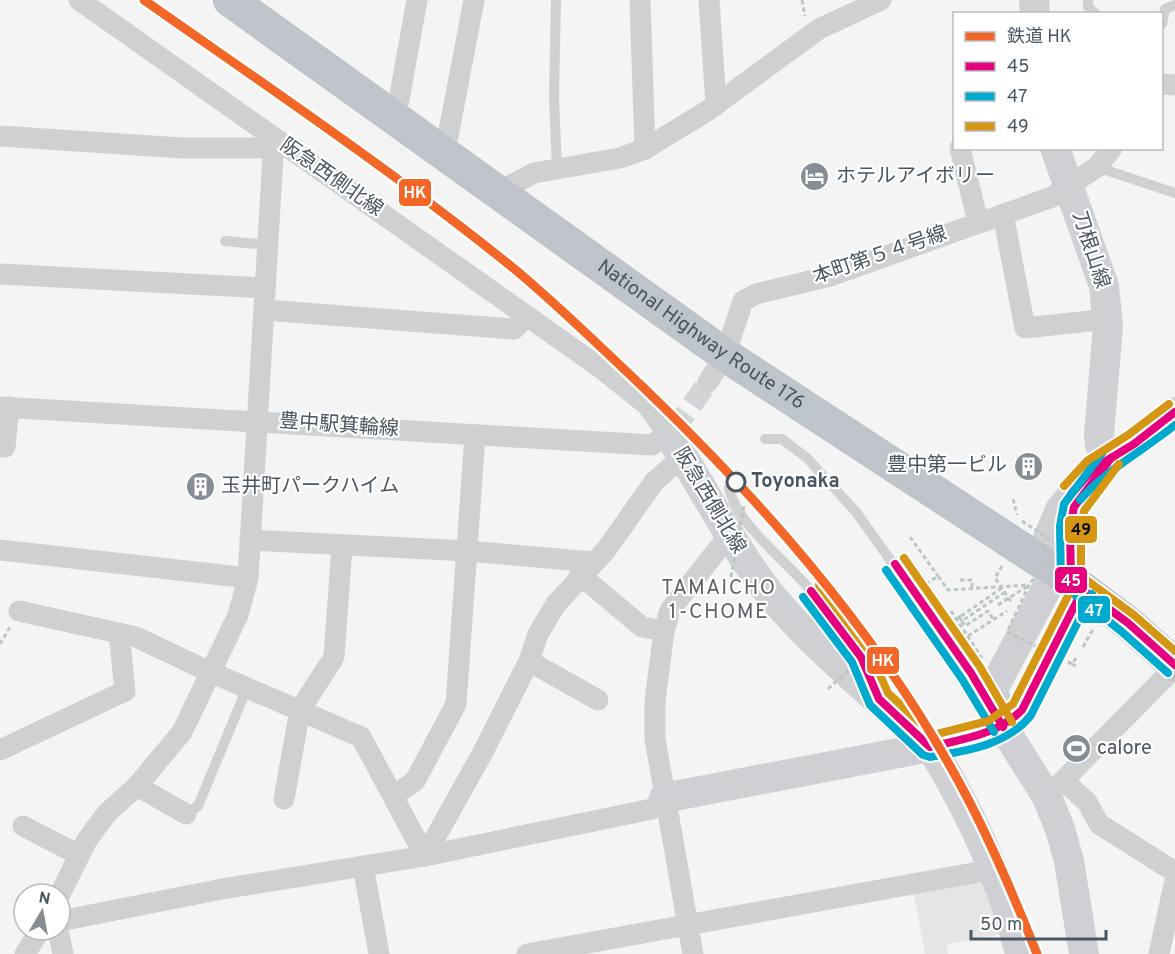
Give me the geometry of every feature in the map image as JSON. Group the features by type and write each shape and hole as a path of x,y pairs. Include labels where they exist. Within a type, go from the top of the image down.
{"highway":[{"name":"National Highway Route 176","path":"230,0 500,191 725,355 1056,572 1136,630 1175,666"}],"street":[{"name":"阪急西側北線","path":"79,0 602,369 647,405 675,440 750,568 803,631 842,670 879,699 930,747 971,818 995,868 1010,911 1020,954"},
{"path":"392,114 399,100 417,0"},
{"path":"445,152 474,0"},
{"path":"640,0 645,148"},
{"path":"708,0 716,105"},
{"path":"500,191 534,173 620,158 645,148 716,105 819,29 881,0"},
{"path":"0,136 182,147 262,148 274,139"},
{"path":"66,882 79,855 106,813 137,786 182,732 238,615 248,578 274,139"},
{"path":"960,150 978,222"},
{"name":"刀根山線","path":"1056,150 1104,286 1108,319 1099,434 1100,445 1111,458"},
{"name":"本町第５４号線","path":"725,355 743,301 756,294 830,276 1052,197 1097,167 1110,150"},
{"path":"1003,214 1025,328 1108,319"},
{"path":"0,274 265,288"},
{"path":"264,310 514,329 526,316"},
{"path":"708,382 725,355"},
{"path":"4,407 5,447"},
{"name":"豊中駅箕輪線","path":"4,407 652,445 675,440"},
{"path":"1175,412 1134,444 1093,469 1065,503 1056,572 993,689 1002,727 1055,789 1087,802 1099,824 1175,872"},
{"path":"393,796 415,781 456,704 475,435"},
{"path":"425,856 483,752 529,661 538,634 556,604 606,550 654,482 675,440"},
{"path":"693,954 655,739 655,701 664,631 670,610 731,537"},
{"path":"250,540 468,551 586,569 642,627 664,631"},
{"path":"284,799 300,710 334,657 342,546"},
{"path":"0,550 248,578"},
{"path":"19,611 136,637 210,672 361,736 425,856"},
{"path":"0,750 125,691 119,633"},
{"path":"529,661 598,700"},
{"path":"1055,789 1175,666"},
{"path":"72,919 222,889 425,856 652,809 664,798 930,747 1002,727"},
{"path":"137,786 186,814"},
{"path":"1055,789 1070,861 1084,954"},
{"path":"23,826 79,855"},
{"path":"363,866 379,954"},
{"path":"527,954 995,868"},
{"path":"1159,954 1175,879"}],"lane":[{"path":"556,0 554,98 557,169"},
{"path":"1163,16 1165,9 1175,5"},
{"path":"1097,167 1175,193"},
{"path":"225,241 268,245"},
{"path":"765,439 782,439 807,458 856,512 971,673 1002,727"},
{"path":"729,488 731,499 750,524 811,591 861,657 879,699"},
{"path":"186,814 198,806 247,688"}],"path":[{"path":"1013,500 1017,518 1056,572"},
{"path":"731,577 744,505"},
{"path":"910,537 948,590 972,588 1056,572"},
{"path":"1009,597 998,605 1056,572 1096,539"},
{"path":"1006,560 995,578 1014,606"},
{"path":"1056,572 1007,632 1078,666"},
{"path":"901,601 938,576"},
{"path":"960,580 972,580 972,588"},
{"path":"926,639 1003,590"},
{"path":"968,636 1009,609"},
{"path":"951,611 982,657 977,664"},
{"path":"961,618 965,626 988,611 993,620"},
{"path":"828,689 865,654"},
{"path":"1072,664 1076,658"}],"shaded area":[{"path":"981,877 1000,934 947,944 948,954 925,954 913,889"}],"tunnel":[{"path":"674,430 708,382"}],"rail line":[{"name":"HK","path":"144,0 376,164 512,267 555,304 720,464 809,564 890,670 960,784 1010,889 1037,954"}],"transit line":[{"name":"49","path":"1064,486 1087,461 1128,435 1169,404"},
{"name":"45","path":"1072,493 1093,469 1134,444 1175,412"},
{"name":"47","path":"1080,500 1113,470 1175,425"},
{"name":"47","path":"1103,452 1064,504 1060,526 1061,584 1121,631 1168,673"},
{"name":"45","path":"1111,458 1074,507 1070,527 1071,581 1128,623 1175,665"},
{"name":"49","path":"1119,464 1084,511 1081,528 1081,576 1134,615 1175,651"},
{"name":"49","path":"904,558 980,667 1012,722"},
{"name":"45","path":"895,564 971,673 1003,727"},
{"name":"47","path":"886,570 962,679 994,732"},
{"name":"49","path":"819,585 870,652 888,693 933,735 988,721 1013,704 1074,584"},
{"name":"45","path":"811,591 861,657 879,699 930,747 991,731 1022,710 1083,589"},
{"name":"47","path":"803,597 852,662 870,705 923,755 930,757 985,745 1011,733 1022,725 1031,715 1092,594"}],"place":[{"name":"ホテルアイボリー","path":"815,177"},
{"name":"豊中第一ビル","path":"1028,466"},
{"name":"Toyonaka","path":"736,482"},
{"name":"玉井町パークハイム","path":"200,487"},
{"name":"calore","path":"1076,749"}],"district":[{"name":"TAMAICHO 1-CHOME","path":"719,600"}]}
